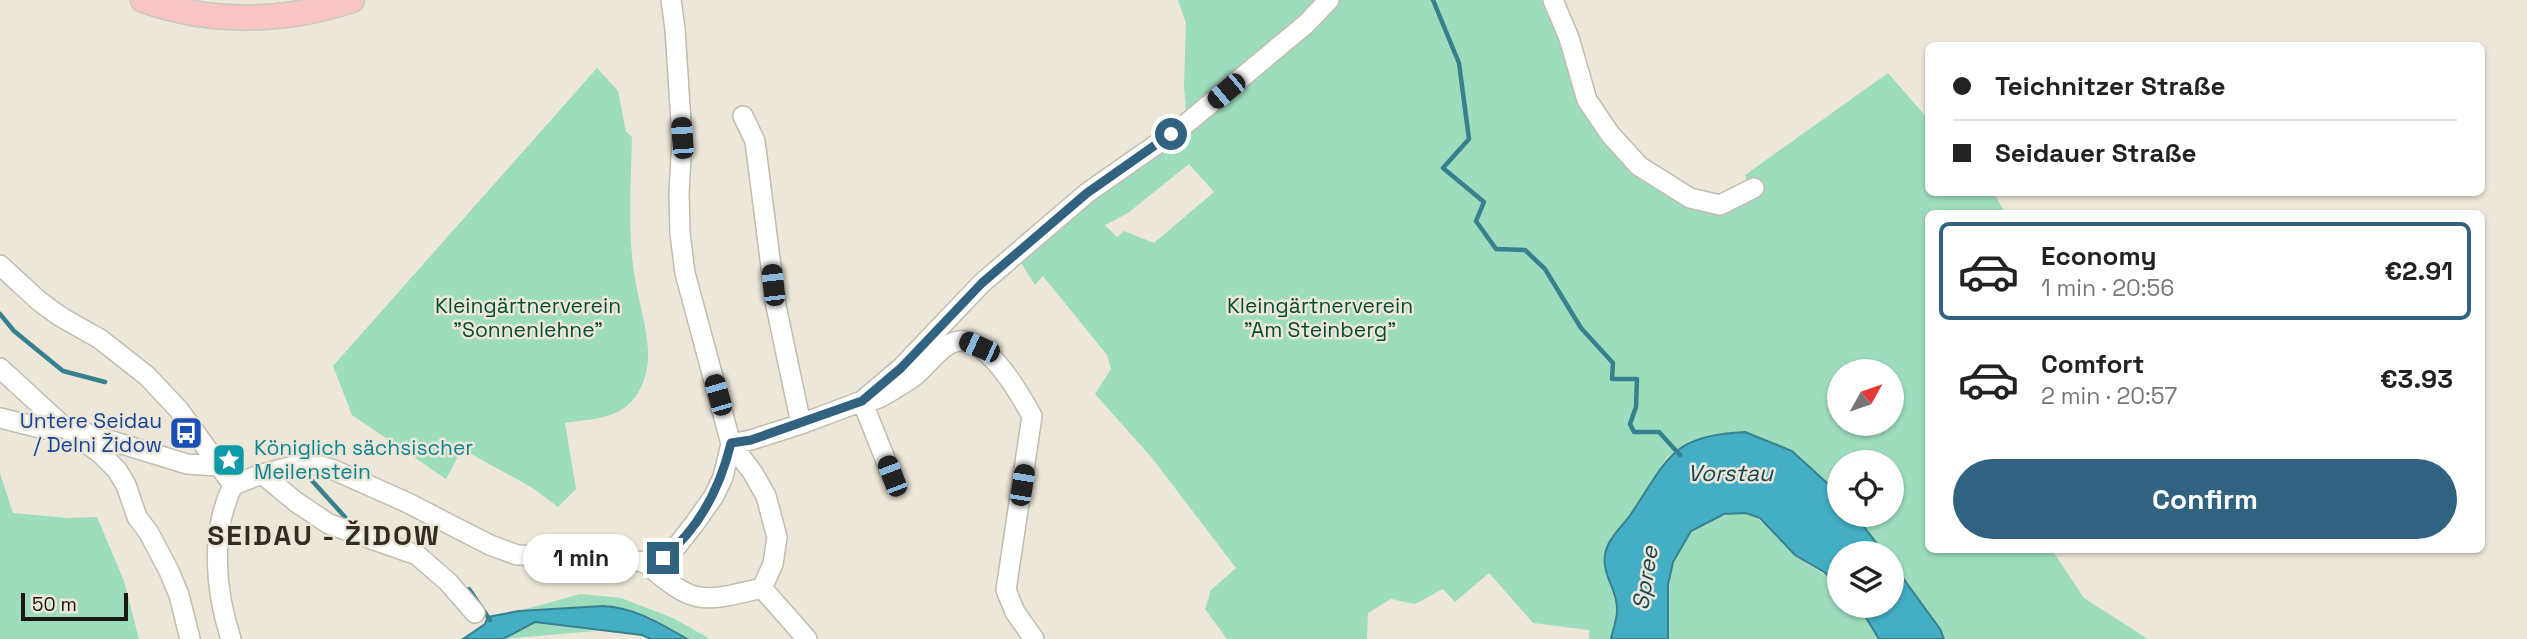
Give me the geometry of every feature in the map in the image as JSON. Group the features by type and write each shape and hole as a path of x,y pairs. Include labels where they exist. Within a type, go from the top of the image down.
{"main road":[{"path":"143,0 165,8 225,18 296,14 352,0"}],"street":[{"path":"671,0 682,138 679,193 685,274 731,443 753,473 765,496 777,537 773,564 762,588"},
{"path":"731,443 751,440 801,424 862,401 901,368 982,283 1087,193 1187,123 1306,24 1329,0"},
{"path":"1553,0 1569,38 1587,100 1610,134 1639,166 1690,198 1720,205 1754,188"},
{"path":"744,116 755,141 776,306 801,424"},
{"path":"0,265 38,301 100,339 147,376 179,410 233,485"},
{"path":"862,401 872,401 889,393 916,375 949,344 958,341 966,341 990,355 1012,383 1032,416 1006,590 1015,612 1034,639"},
{"path":"0,368 63,426 100,453 117,470 129,492 136,517 149,533 169,571 179,595 190,639"},
{"path":"862,401 892,476"},
{"path":"0,418 44,429 63,426 187,464 218,466"},
{"path":"231,639 220,606 217,578 223,506 233,485 262,474 314,464 406,502 490,545 517,555 595,556 644,562 663,558 677,547 695,523 714,496 723,477 731,443"},
{"path":"262,474 296,502 329,523 416,555 448,582 475,613"},
{"path":"644,562 680,591 699,599 718,599 762,588"},
{"path":"762,588 807,639"}],"green space":[{"name":"Kleingärtnerverein \"Am Steinberg\"","path":"1178,0 1553,0 1610,134 1690,198 1726,199 1749,185 1745,175 1888,73 1925,116 1925,196 1996,196 2003,210 1925,210 1925,553 2054,553 2084,598 2148,639 1944,639 1940,629 1904,580 1904,541 1875,541 1864,527 1904,527 1904,450 1827,450 1827,483 1792,451 1693,440 1667,457 1639,502 1610,540 1604,556 1605,570 1617,607 1611,639 1589,639 1589,630 1533,623 1489,573 1455,602 1443,589 1415,604 1391,599 1368,613 1367,639 1227,639 1205,609 1211,590 1236,568 1152,458 1095,394 1111,369 1107,355 1043,276 1035,285 1016,255 1187,123 1184,86 1186,23","holes":["1189,164 1214,192 1154,243 1124,231 1117,237 1105,225 1128,213"]},
{"name":"Kleingärtnerverein \"Sonnenlehne\"","path":"597,68 618,91 626,132 632,137 631,249 647,338 648,363 639,391 623,409 599,418 565,423 576,489 558,507 531,487 462,449 446,479 352,415 333,366"},
{"path":"0,473 13,513 68,518 97,517 124,581 139,639 0,639"},
{"path":"1746,513 1762,522 1790,551 1827,577 1827,618 1866,618 1879,639 1668,639 1669,593 1677,554 1686,538 1700,526 1720,517"},
{"path":"580,594 621,598 673,618 710,639 687,639 650,617 603,606 519,611"},
{"path":"535,622 596,631 503,639"}],"water":[{"name":"Vorstau","path":"1745,432 1792,451 1827,483 1827,527 1864,527 1875,541 1827,541 1827,575 1795,555 1760,518 1746,513 1724,514 1691,531 1673,562 1668,585 1668,639 1611,639 1617,607 1607,575 1606,549 1654,478 1674,454 1701,438"},
{"path":"1904,580 1940,629 1944,639 1879,639 1866,618 1904,618"},
{"path":"603,606 637,613 687,639 651,639 642,635 535,622 503,639 463,639 485,624 488,617 519,611"}],"waterway":[{"path":"1433,0 1459,63 1469,139 1443,168 1484,202 1476,221 1496,249 1525,250 1545,269 1581,328 1613,363 1612,379 1637,379 1636,407 1630,424 1634,432 1659,432 1680,455"},
{"path":"0,314 14,331 63,371 105,382"},
{"path":"306,474 345,517"},
{"path":"469,589 490,620"}],"place":[{"name":"Untere Seidau / Delni Židow","path":"186,433"},
{"name":"Königlich sächsischer Meilenstein","path":"229,460"}],"district":[{"name":"SEIDAU - ŽIDOW","path":"324,535"}],"route":[{"path":"663,558 677,547 714,496 723,477 731,443 751,440 801,424 862,401 901,368 982,283 1087,193 1171,134"}],"water label":[{"name":"Spree","path":"1645,578"}]}
